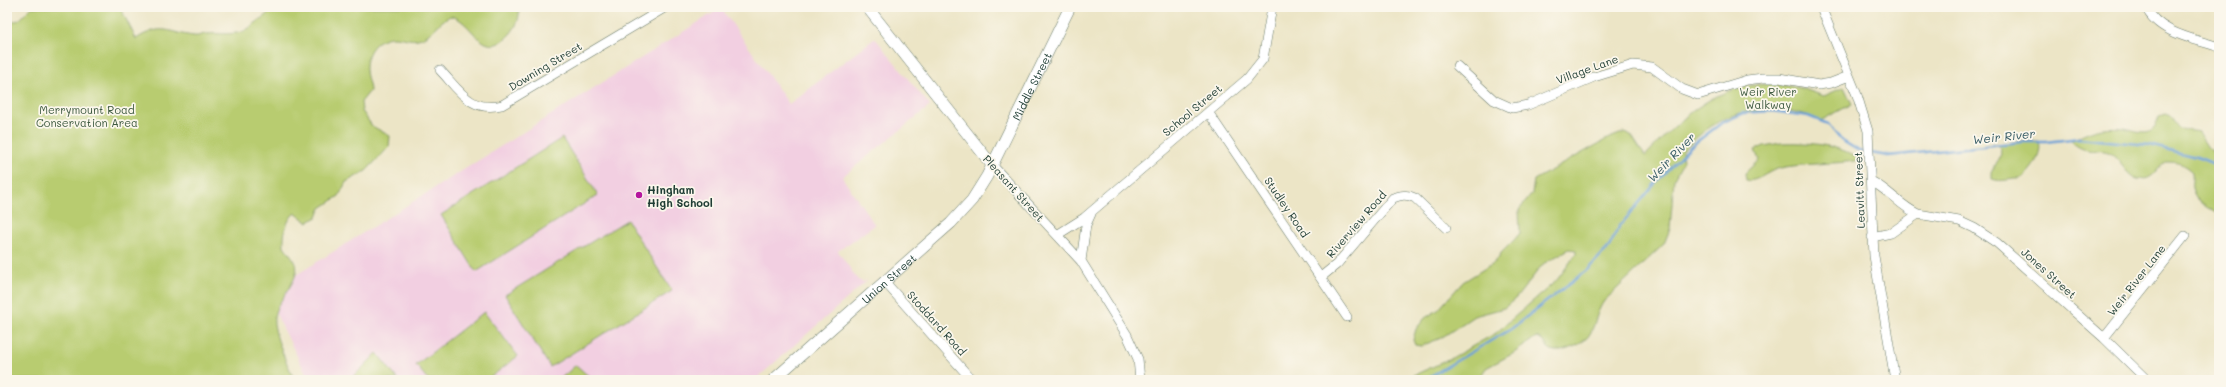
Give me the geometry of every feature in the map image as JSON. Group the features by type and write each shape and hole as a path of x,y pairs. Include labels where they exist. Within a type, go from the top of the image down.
{"street":[{"name":"Downing Street","path":"440,70 465,96 479,106 486,108 502,105 666,7"},
{"name":"Pleasant Street","path":"867,7 992,165 1058,234 1080,261 1127,335 1138,359 1140,380"},
{"name":"Middle Street","path":"992,165 1070,7"},
{"name":"School Street","path":"1058,234 1093,211 1247,79 1259,65 1265,51 1272,7"},
{"name":"Leavitt Street","path":"1821,7 1861,105 1869,138 1872,237 1895,380"},
{"path":"2146,7 2161,25 2178,33 2219,47"},
{"name":"Village Lane","path":"1457,66 1494,100 1512,108 1528,106 1594,77 1633,65 1652,67 1682,89 1698,95 1747,80 1779,78 1819,85 1849,76"},
{"name":"Studley Road","path":"1208,112 1347,317"},
{"name":"Union Street","path":"773,380 961,213 980,189 992,165"},
{"name":"Jones Street","path":"1871,181 1882,187 1907,209 1918,214 1959,221 1987,236 2033,274 2104,338 2147,380"},
{"name":"Riverview Road","path":"1321,277 1337,264 1393,198 1408,195 1414,198 1446,228"},
{"name":"School Street","path":"1080,261 1086,225 1093,211"},
{"path":"1872,237 1891,233 1918,214"},
{"name":"Weir River Lane","path":"2104,338 2129,309 2185,236"},
{"name":"Stoddard Road","path":"884,281 972,380"}],"shaded area":[{"name":"Hingham High School","path":"721,8 789,104 875,38 930,106 842,177 875,225 838,251 858,280 863,282 868,280 755,380 309,380 266,294"}],"green space":[{"name":"Merrymount Road Conservation Area","path":"32,7 120,7 136,39 145,34 159,30 196,36 204,34 242,32 277,7 519,7 519,11 514,29 500,43 491,45 484,42 465,24 450,16 423,38 412,40 397,37 388,38 377,43 373,47 367,58 366,64 370,91 361,102 362,111 372,126 390,136 389,147 366,171 346,182 339,196 321,208 316,218 307,222 295,213 287,223 284,246 295,262 297,270 292,284 279,304 274,317 274,323 281,349 295,380 7,380 7,23 19,20"},
{"name":"Weir River Walkway","path":"1777,84 1801,88 1824,96 1844,87 1852,104 1820,121 1810,116 1785,110 1759,110 1747,112 1718,122 1692,142 1682,151 1683,162 1674,179 1670,229 1664,244 1604,301 1590,333 1581,343 1564,350 1555,351 1549,349 1539,338 1536,337 1514,353 1486,368 1478,380 1403,380 1450,359 1496,333 1557,280 1576,254 1576,250 1569,249 1543,264 1516,298 1504,308 1474,316 1441,338 1421,346 1415,345 1413,340 1416,329 1425,318 1438,310 1463,282 1495,262 1502,252 1520,233 1519,210 1532,194 1534,180 1607,139 1625,132 1631,135 1645,156 1688,115 1719,95 1736,89 1755,85"},
{"path":"2165,114 2170,116 2180,129 2198,132 2208,148 2219,156 2219,214 2202,204 2193,193 2192,172 2183,165 2166,162 2148,178 2134,178 2111,154 2102,151 2082,149 2071,141 2090,131 2103,128 2116,127 2146,132 2154,127 2159,116"},
{"path":"562,138 598,195 476,272 441,215"},
{"path":"2020,141 2039,141 2040,146 2038,157 2033,167 2021,179 2000,181 1992,179 1992,172 2001,154 1999,145"},
{"path":"1781,143 1802,143 1833,147 1843,150 1861,160 1788,167 1773,170 1754,180 1746,180 1745,173 1759,160 1755,150 1764,146"},
{"path":"627,220 672,291 550,367 505,295"},
{"path":"484,312 518,356 487,380 428,380 416,365"},
{"path":"377,353 398,380 350,380"},
{"path":"576,365 593,380 559,380"}],"waterway":[{"name":"Weir River","path":"1424,380 1511,329 1587,270 1609,247 1619,227 1659,179 1691,146 1723,122 1744,113 1772,111 1808,116 1828,124 1841,140 1859,151 1888,156 2022,142 2047,142 2079,138 2149,145 2197,157 2219,166"}],"place":[{"name":"Hingham High School","path":"639,195"}]}
